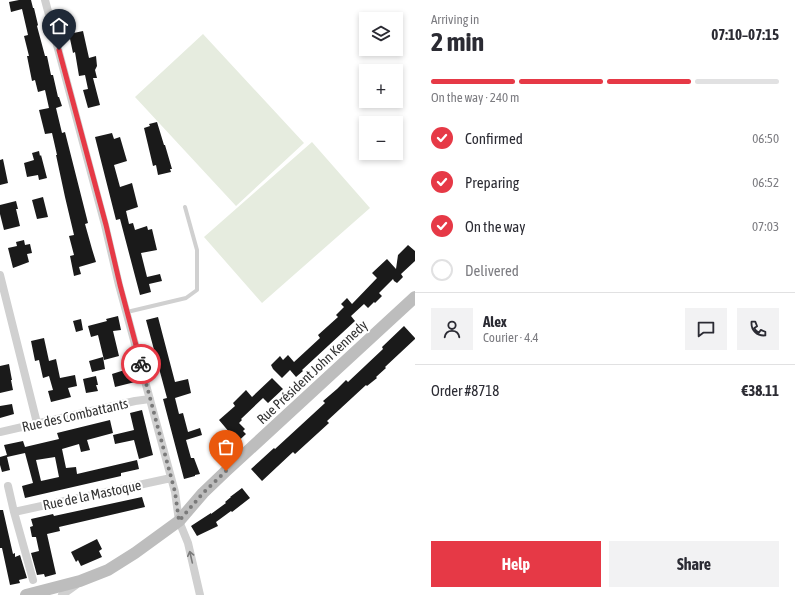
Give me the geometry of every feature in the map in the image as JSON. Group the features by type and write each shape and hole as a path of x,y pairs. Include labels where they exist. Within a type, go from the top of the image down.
{"street":[{"path":"45,0 106,225 120,285 175,492 179,521 188,543 200,595"},
{"path":"0,275 3,302 37,423"},
{"name":"Rue Président John Kennedy","path":"26,595 80,581 108,570 135,553 179,521 203,493 226,471 415,297"},
{"name":"Rue des Combattants","path":"0,432 135,401 150,399"},
{"name":"Rue de la Mastoque","path":"14,512 171,478"},
{"path":"8,486 33,580"},
{"path":"62,595 80,581"}],"lane":[{"path":"127,312 186,298 197,290 197,250 185,206"}],"shaded area":[{"path":"203,34 304,143 236,206 135,97"},
{"path":"312,142 370,208 262,303 204,237"}],"building":[{"path":"31,0 34,8 45,56 47,56 51,75 53,75 58,97 62,106 56,108 62,133 65,132 88,223 85,224 96,262 79,267 81,274 74,276 70,256 74,255 69,236 74,235 52,133 45,134 39,110 49,108 45,90 38,92 35,80 32,81 27,56 29,56 24,36 28,35 22,9 11,12 9,2"},
{"path":"83,31 89,58 96,56 97,66 95,70 97,78 93,78 100,105 88,108 83,90 88,89 85,75 79,76 75,52 73,53 69,34"},
{"path":"157,122 172,169 170,169 171,172 158,175 156,165 153,166 144,128 150,126 149,124"},
{"path":"112,133 114,139 120,137 127,161 114,165 120,187 132,183 138,207 126,211 129,224 133,223 135,230 147,226 148,230 152,229 157,250 141,253 147,277 160,274 162,281 149,284 151,292 140,295 120,219 116,220 95,137"},
{"path":"39,151 47,178 39,180 38,175 27,177 24,163 34,160 32,153"},
{"path":"3,159 8,183 0,185 0,160"},
{"path":"43,197 48,217 37,219 32,200"},
{"path":"16,201 18,209 16,209 20,226 4,230 0,214 0,205"},
{"path":"24,240 25,245 30,244 32,253 27,254 29,262 13,268 8,248 17,246 16,242"},
{"path":"408,245 415,251 415,261 401,274 403,277 397,283 393,279 379,293 382,296 375,303 374,302 368,308 364,304 351,316 355,321 302,370 303,371 296,377 290,370 282,378 273,369 271,365 280,356 283,360 288,355 294,362 320,338 318,335 338,317 336,315 344,307 341,304 347,298 352,304 377,278 372,273 387,259 396,269 398,255"},
{"path":"118,316 121,330 113,331 119,356 104,360 98,335 91,337 88,326 107,321 106,319"},
{"path":"158,317 175,382 188,379 191,393 175,398 179,414 183,413 188,432 200,428 202,435 186,440 191,458 194,458 200,474 184,479 163,399 167,398 146,320"},
{"path":"81,319 83,330 76,332 73,321"},
{"path":"404,326 415,339 385,367 386,368 376,377 377,378 367,386 366,385 327,421 329,423 295,454 293,452 262,481 251,469 325,403 323,401 346,380 348,382 383,349 382,347"},
{"path":"44,338 49,361 56,359 60,378 75,375 77,386 68,388 71,397 51,402 48,391 53,390 49,376 43,378 39,360 35,361 31,341"},
{"path":"103,357 105,369 92,372 89,361"},
{"path":"9,364 13,390 0,393 0,366"},
{"path":"131,368 135,382 115,387 112,374"},
{"path":"96,376 98,391 86,393 83,379"},
{"path":"272,378 283,389 268,403 263,398 241,419 242,420 239,423 245,429 243,431 246,434 230,449 222,441 230,433 219,420 235,406 233,403 246,390 252,397"},
{"path":"12,404 14,414 0,418 0,406"},
{"path":"142,410 153,455 139,459 134,440 115,444 113,435 134,430 130,413"},
{"path":"110,420 113,433 87,440 90,450 81,452 79,444 62,449 66,468 76,467 77,474 137,460 139,469 121,473 121,476 25,498 22,486 33,483 25,453 7,457 10,470 2,472 0,457 7,455 4,445 23,441 25,447 59,439 57,433","holes":["55,457 59,477 41,481 36,460"]},
{"path":"242,488 250,498 216,522 218,526 197,536 191,526 226,503 225,502 230,497"},
{"path":"142,497 145,507 59,527 60,531 47,534 56,574 45,577 44,574 37,575 31,553 39,551 36,537 32,537 30,527 33,526 31,519 53,514 54,516"},
{"path":"0,510 3,510 13,554 15,553 15,557 20,555 27,578 19,580 20,583 10,585 2,548 0,548"},
{"path":"97,539 102,549 99,551 102,557 81,566 78,560 76,562 71,552"}],"way so far":[{"path":"141,364 175,492 179,521 203,493 226,471"}],"route":[{"path":"59,50 106,225 141,364"}]}
